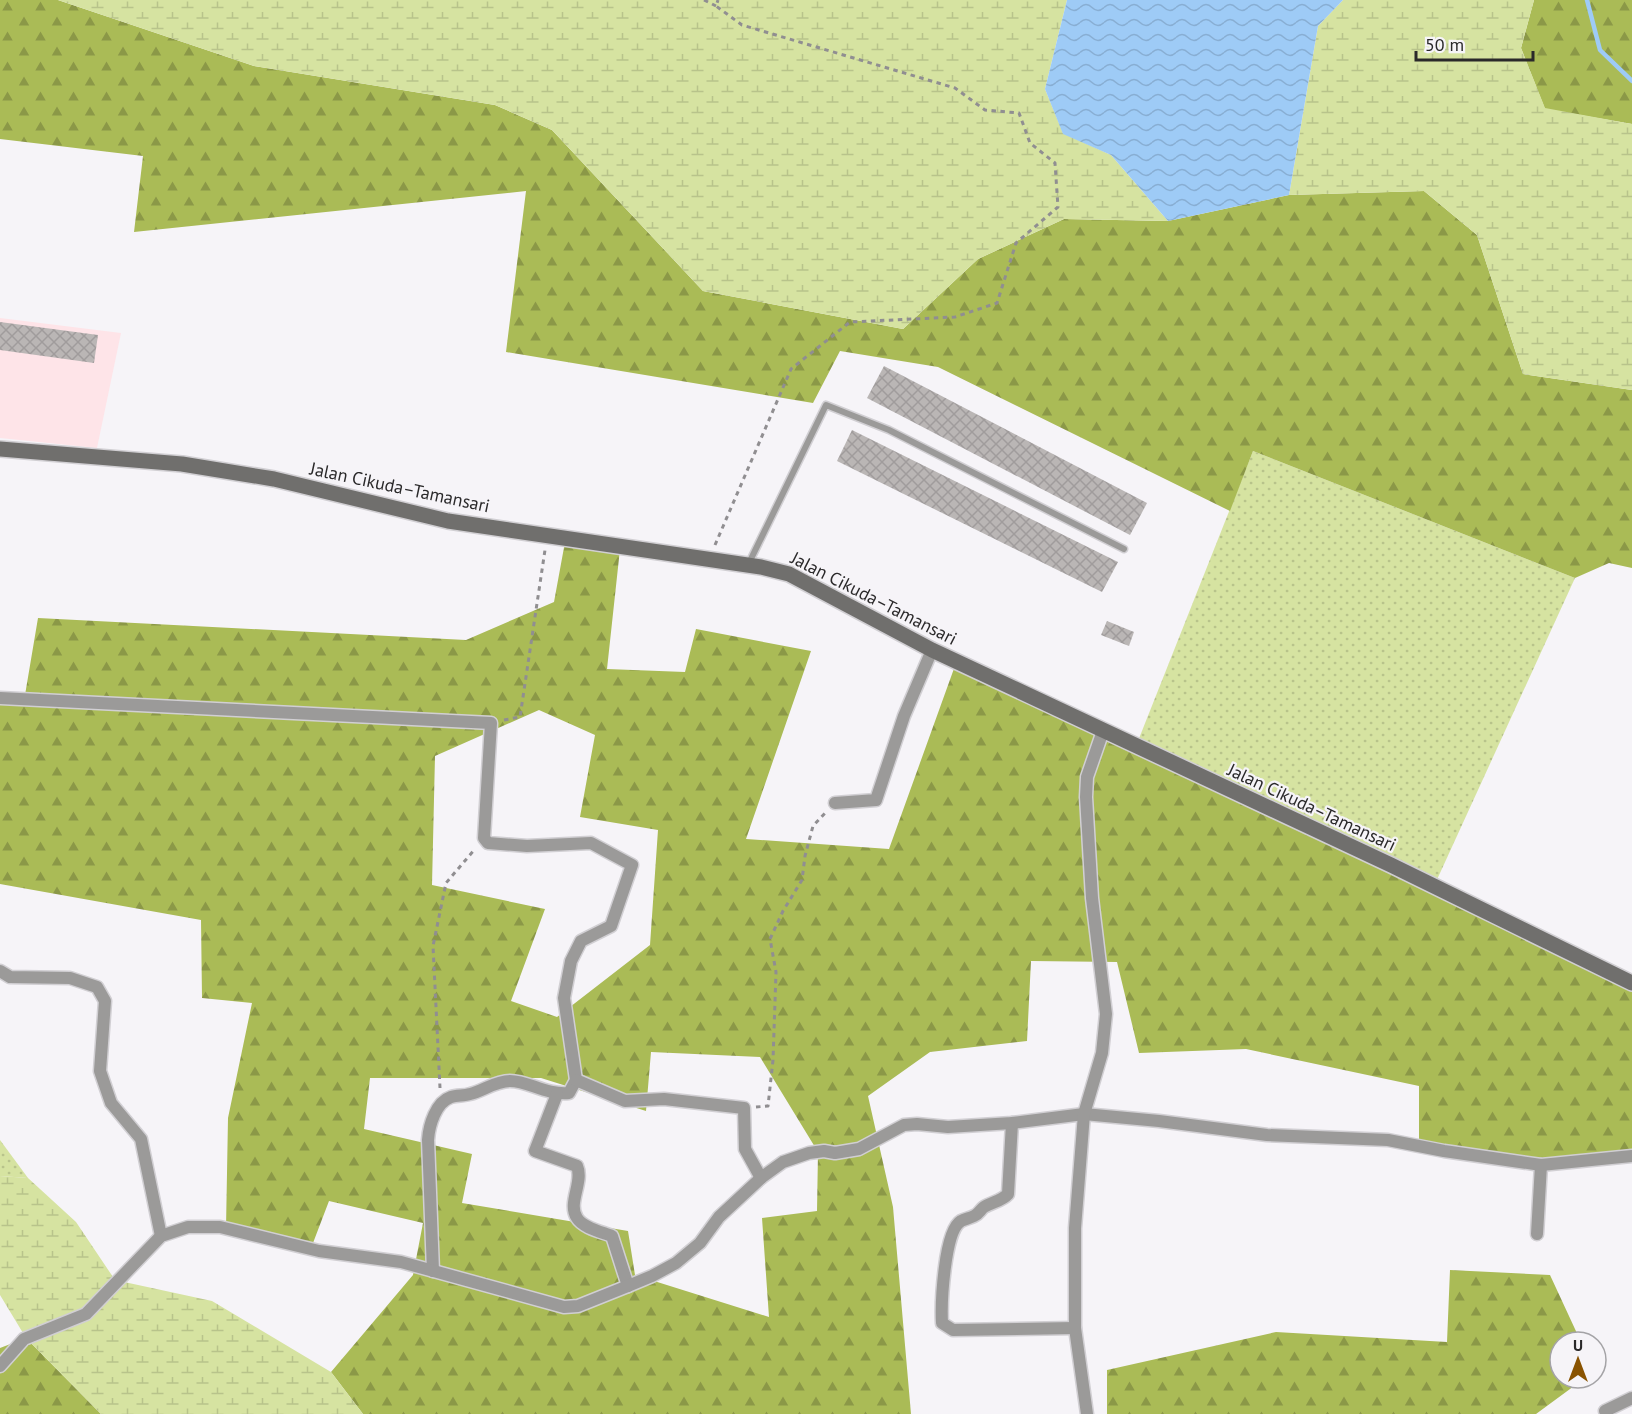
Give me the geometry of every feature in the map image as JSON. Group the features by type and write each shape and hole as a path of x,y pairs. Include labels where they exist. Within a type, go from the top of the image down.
{"street":[{"name":"Jalan Cikuda–Tamansari","path":"0,449 194,466 274,479 448,521 748,565 789,574 932,650 1380,860 1632,983"},
{"path":"835,803 876,800 904,716 932,650"},
{"path":"0,698 491,723 484,838 488,843 527,846 591,843 632,865 611,926 581,941 571,961 564,998 576,1080 569,1093 557,1094 511,1081 470,1094 451,1097 440,1104 429,1129 428,1140 433,1271"},
{"path":"1087,1414 1075,1328 1075,1228 1084,1114 1102,1053 1106,1014 1092,898 1086,797 1088,777 1103,731"},
{"path":"0,971 10,977 70,978 97,987 105,1001 100,1071 111,1103 141,1139 162,1236"},
{"path":"576,1080 625,1101 664,1099 744,1108 745,1149 761,1178"},
{"path":"557,1094 535,1151 577,1166 580,1174 574,1207 577,1218 612,1236 628,1286"},
{"path":"0,1366 24,1339 86,1314 162,1236 188,1227 220,1227 319,1251 401,1263 564,1307 578,1306 652,1276 676,1263 700,1243 719,1216 761,1178 783,1162 809,1153 824,1151 835,1153 859,1149 903,1125 948,1127 1011,1123 1084,1114 1267,1135 1388,1140 1444,1151 1541,1165 1570,1164 1632,1156"},
{"path":"1011,1123 1008,1194 983,1208 977,1215 960,1221 954,1228 947,1254 941,1302 942,1323 953,1330 1075,1328"},
{"path":"1536,1234 1541,1165"},
{"path":"1605,1411 1632,1398"}],"lane":[{"path":"748,565 826,405 889,430 1124,549"}],"path":[{"path":"704,0 741,25 955,88 985,110 1019,113 1030,143 1055,163 1058,207 1016,243 997,303 955,317 849,322 791,369 709,561"},
{"path":"716,6 718,0"},
{"path":"491,723 520,717 548,536"},
{"path":"744,1108 768,1106 773,1060 776,972 770,939 783,911 802,880 805,856 813,826 835,803"},
{"path":"440,1104 433,946 446,883 484,838"}],"shaded area":[{"path":"0,318 121,333 97,448 0,438"}],"green space":[{"path":"0,0 58,0 254,66 495,105 552,130 703,291 903,329 978,259 1064,219 1168,221 1289,195 1424,191 1477,235 1523,374 1632,390 1632,568 1609,563 1575,578 1253,451 1230,511 938,367 840,351 813,403 506,352 526,191 134,232 143,156 0,139"},
{"path":"58,0 1067,0 1045,89 1063,133 1111,155 1168,221 1064,219 978,259 903,329 703,291 552,130 495,105 254,66"},
{"path":"1343,0 1534,0 1521,48 1545,108 1632,124 1632,390 1523,374 1477,235 1424,191 1289,195 1318,26"},
{"path":"1534,0 1632,0 1632,124 1545,109 1521,48"},
{"path":"1253,451 1575,578 1435,884 1138,741"},
{"path":"565,542 620,549 607,669 685,672 696,629 811,651 746,839 889,849 956,663 1632,981 1632,1157 1503,1162 1419,1143 1419,1086 1246,1049 1139,1053 1117,962 1031,961 1027,1041 930,1052 868,1096 893,1207 911,1414 363,1414 331,1372 413,1275 423,1223 329,1201 313,1243 226,1228 228,1118 252,1003 202,998 201,920 0,884 0,694 25,695 38,618 466,640 554,602","holes":["539,710 595,735 580,817 658,830 650,945 557,1017 511,1001 545,909 432,885 435,756","651,1052 760,1057 818,1152 817,1211 762,1218 769,1317 635,1275 628,1231 462,1203 472,1154 364,1129 370,1078 541,1078 646,1111"]},
{"path":"0,1140 28,1178 0,1176"},
{"path":"0,1176 28,1178 76,1222 115,1280 212,1301 331,1372 363,1414 101,1414 26,1338 0,1295"},
{"path":"1450,1270 1550,1275 1575,1330 1548,1330 1548,1390 1569,1390 1536,1414 1107,1414 1107,1370 1276,1332 1447,1342"},
{"path":"26,1338 101,1414 0,1414 0,1348"}],"water":[{"path":"1067,0 1343,0 1318,26 1289,195 1168,221 1111,155 1063,134 1045,89"}],"building":[{"path":"0,322 98,335 94,363 0,350"},
{"path":"884,366 1147,503 1130,535 867,398"},
{"path":"852,430 1118,562 1102,592 837,461"},
{"path":"1107,621 1134,632 1129,646 1101,635"}],"waterway":[{"path":"1587,0 1600,50 1632,81"}]}
